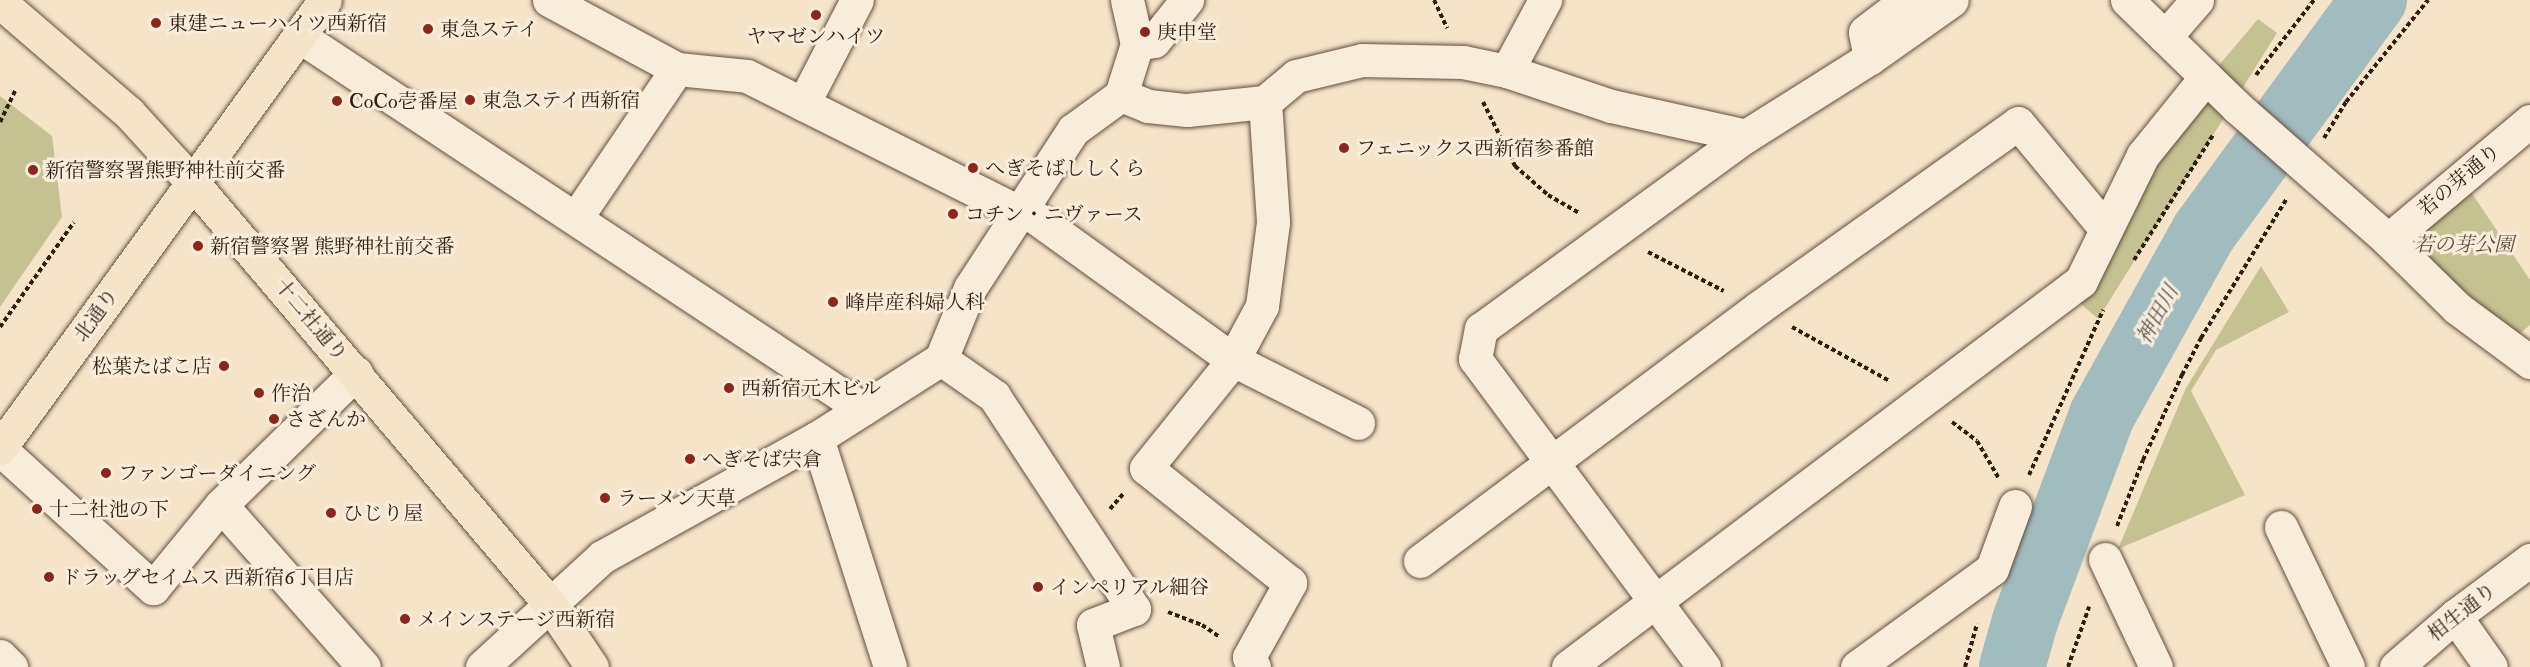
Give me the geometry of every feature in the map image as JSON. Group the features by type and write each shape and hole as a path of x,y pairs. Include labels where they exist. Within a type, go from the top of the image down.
{"main road":[{"name":"北通り","path":"0,449 325,0"},
{"name":"十二社通り","path":"1,1 129,113 192,182 549,603 592,667"}],"street":[{"path":"549,0 676,69 747,76 1019,212 1032,215 1233,360 1358,423"},
{"path":"803,104 857,0"},
{"path":"482,667 510,644 549,603 602,557 817,438 941,359 970,288 1073,130 1121,95 1137,44 1127,0"},
{"path":"1137,44 1154,41 1187,0"},
{"path":"1507,71 1545,0"},
{"path":"1870,58 1865,32 1907,0"},
{"path":"1704,667 1475,358 1480,329 1746,136 1870,58 1952,0"},
{"path":"2127,0 2236,106 2388,240 2457,308 2530,362"},
{"path":"2165,37 2197,0"},
{"path":"299,36 863,409"},
{"path":"1121,95 1148,106 1187,110 1265,102 1296,76 1362,60 1463,62 1507,71 1611,106 1746,136"},
{"path":"576,218 676,69"},
{"path":"1568,667 2081,281 2105,228 2143,155 2206,77"},
{"path":"1252,662 1290,583 1146,468 1233,360 1262,306 1274,222 1265,102"},
{"name":"若の芽通り","path":"2388,240 2530,122"},
{"path":"1420,561 1758,308 2018,123 2105,228"},
{"path":"941,359 994,396 1134,609 1093,625 1103,667"},
{"path":"0,449 153,588 221,505 356,373"},
{"path":"817,438 890,667"},
{"path":"221,505 364,667"},
{"path":"1857,667 1992,568 2015,506"},
{"path":"2281,527 2348,667"},
{"path":"2105,559 2156,667"},
{"name":"相生通り","path":"2409,662 2455,616 2530,560"},
{"path":"2455,616 2491,667"},
{"path":"0,656 11,667"}],"path":[{"path":"1434,0 1515,166 1548,195 1612,233"},
{"path":"2131,265 2236,106 2314,0"},
{"path":"0,122 16,89"},
{"path":"0,327 74,222"},
{"path":"2015,506 2098,319 2109,301"},
{"path":"2068,667 2105,559 2143,460 2182,375"},
{"path":"1923,400 1977,441 2015,506"},
{"path":"1086,537 1146,468"},
{"path":"1134,609 1168,612 1202,625 1252,662"}],"green space":[{"path":"2258,19 2277,33 2098,319 2080,303 2067,310 2143,155"},
{"path":"0,96 52,136 62,217 0,307"},
{"name":"若の芽公園","path":"2471,192 2530,280 2530,325 2517,336 2405,241"},
{"path":"2261,266 2289,312 2216,350 2191,391 2245,495 2118,549 2186,388"}],"waterway":[{"name":"神田川","path":"2012,667 2025,621 2102,415 2204,232 2374,0"}],"place":[{"name":"ヤマゼンハイツ","path":"816,15"},
{"name":"東建ニューハイツ西新宿","path":"156,23"},
{"name":"東急ステイ","path":"428,29"},
{"name":"庚申堂","path":"1145,32"},
{"name":"東急ステイ西新宿","path":"470,100"},
{"name":"CoCo壱番屋","path":"337,101"},
{"name":"フェニックス西新宿参番館","path":"1344,148"},
{"name":"へぎそばししくら","path":"973,168"},
{"name":"新宿警察署熊野神社前交番","path":"33,170"},
{"name":"コチン・ニヴァース","path":"953,214"},
{"name":"新宿警察署 熊野神社前交番","path":"198,246"},
{"name":"峰岸産科婦人科","path":"833,302"},
{"name":"松葉たばこ店","path":"224,366"},
{"name":"西新宿元木ビル","path":"729,388"},
{"name":"作治","path":"259,393"},
{"name":"さざんか","path":"274,419"},
{"name":"へぎそば宍倉","path":"690,459"},
{"name":"ファンゴーダイニング","path":"106,473"},
{"name":"ラーメン天草","path":"605,498"},
{"name":"十二社池の下","path":"37,509"},
{"name":"ひじり屋","path":"331,513"},
{"name":"ドラッグセイムス 西新宿6丁目店","path":"49,577"},
{"name":"インペリアル細谷","path":"1038,587"},
{"name":"メインステージ西新宿","path":"405,619"}]}
